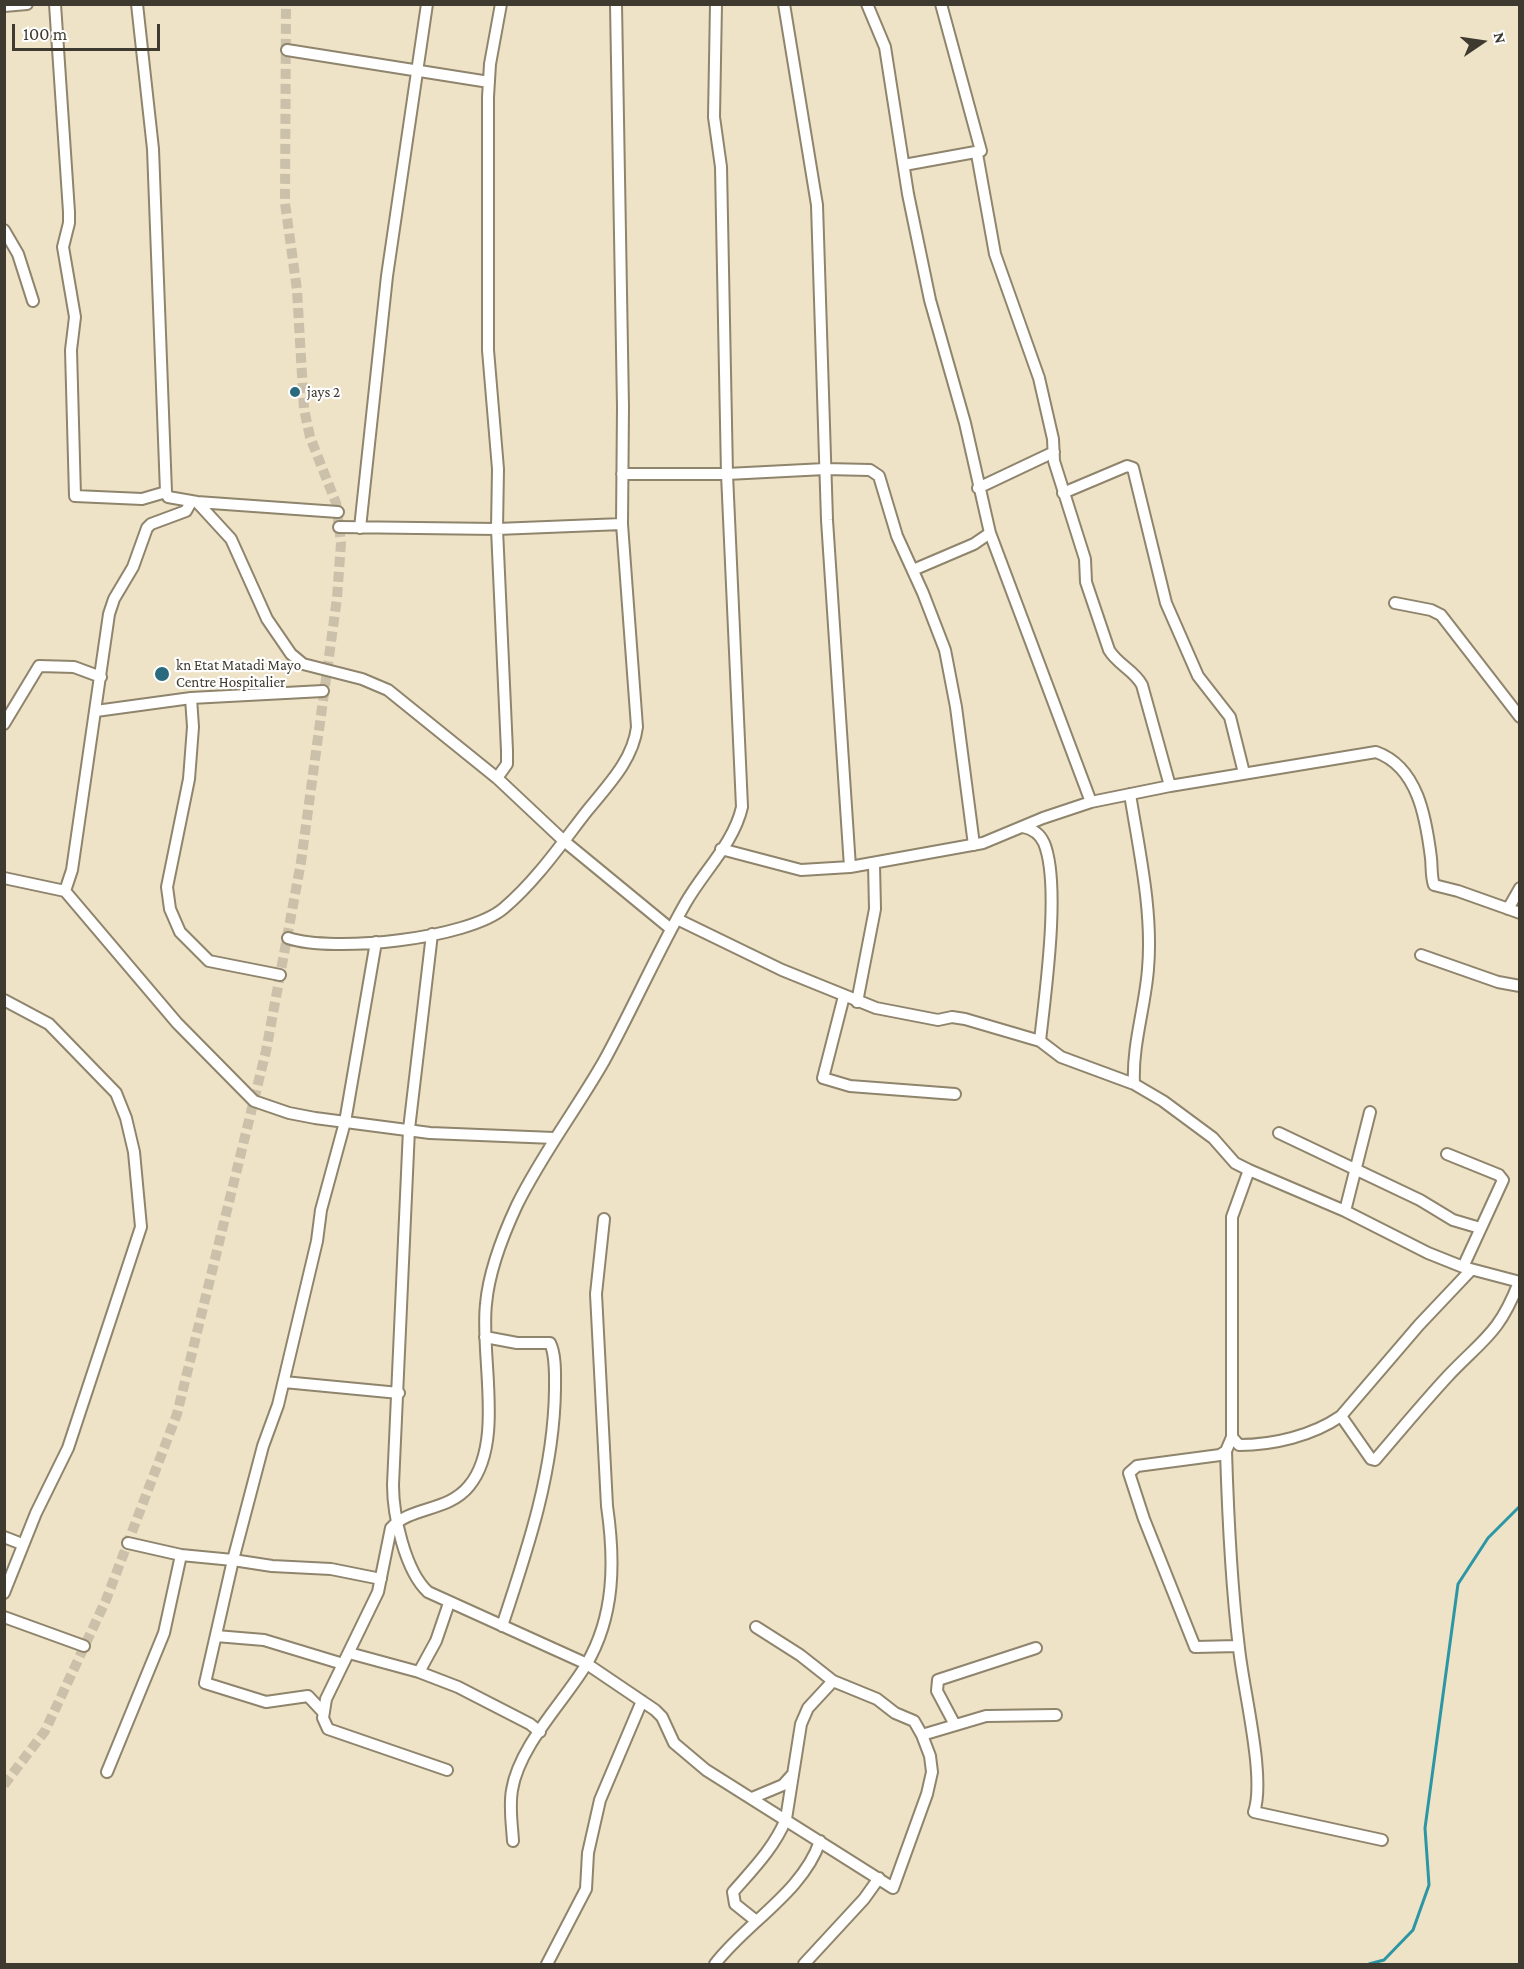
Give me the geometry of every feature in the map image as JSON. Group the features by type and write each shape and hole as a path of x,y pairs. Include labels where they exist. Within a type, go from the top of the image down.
{"street":[{"path":"4,6 27,4"},
{"path":"55,4 69,212 63,247 75,316 71,350 75,496 142,499 166,492"},
{"path":"137,4 153,149 166,492 168,497 194,502 338,512"},
{"path":"360,528 387,276 427,4"},
{"path":"497,778 507,764 497,529 498,469 488,350 489,82 501,4"},
{"path":"288,938 339,945 375,942 468,927 504,909 564,840 628,758 636,737 633,658 622,524 616,4"},
{"path":"447,1770 331,1730 325,1722 323,1712 326,1699 378,1592 391,1528 398,1520 453,1500 468,1487 480,1469 488,1433 485,1337 490,1277 516,1207 554,1138 604,1061 674,924 740,816 743,793 727,474 722,191 714,117 716,4"},
{"path":"784,4 817,204 825,469 850,867"},
{"path":"867,4 885,47 904,165 930,300 965,423 978,488 990,532 1091,802"},
{"path":"941,4 981,148 977,154 995,254 1039,378 1054,461 1085,559 1086,582 1106,641 1115,659 1133,671 1142,685 1170,786"},
{"path":"286,50 489,82"},
{"path":"904,165 977,154"},
{"path":"4,230 18,254 33,301"},
{"path":"978,488 1054,452"},
{"path":"1063,493 1127,466 1133,468 1166,603 1205,689 1230,717 1244,773"},
{"path":"622,474 727,474 825,469 870,470 879,476 897,536 937,627 948,666 956,707 974,845"},
{"path":"65,891 72,870 111,607 134,567 147,528 151,524 186,511 194,502"},
{"path":"194,502 231,539 267,619 291,654 303,664 362,679 388,690 497,778 564,840 674,924 857,1002 938,1020 952,1017 965,1019 1040,1041 1061,1057 1134,1084 1163,1101 1213,1138 1235,1163 1345,1211 1401,1241 1467,1269 1519,1282 1509,1308 1488,1339 1450,1374 1375,1460 1371,1459 1341,1416"},
{"path":"339,527 497,529 622,524"},
{"path":"913,570 974,544 990,532"},
{"path":"1395,603 1431,610 1441,615 1520,717"},
{"path":"5,725 39,666 74,667 101,677"},
{"path":"96,711 191,698 323,690"},
{"path":"191,698 193,727 189,778 168,887 170,909 180,932 209,961 280,975"},
{"path":"721,849 801,870 874,864 974,845 1091,802 1244,773 1376,752 1394,759 1403,769 1416,792 1428,839 1433,884 1520,913"},
{"path":"1130,794 1142,868 1148,938 1148,968 1133,1064 1134,1084"},
{"path":"1023,826 1034,830 1043,842 1051,889 1051,917 1040,1041"},
{"path":"857,1002 874,909 874,864"},
{"path":"4,878 65,891 177,1023 254,1101 289,1113 345,1122 471,1136 554,1138"},
{"path":"1508,909 1520,888"},
{"path":"432,934 410,1130 393,1485 398,1520 415,1576 428,1592 586,1664 662,1716 668,1734 684,1752 893,1888 927,1794 932,1764 922,1735 914,1721 895,1713 877,1699 833,1681 800,1655 756,1627"},
{"path":"323,1712 308,1696 266,1702 208,1685 204,1677 263,1446 284,1382 317,1241 321,1210 345,1122 375,942"},
{"path":"1421,956 1498,982 1520,986"},
{"path":"844,996 823,1078 850,1086 955,1094"},
{"path":"4,1000 49,1024 116,1093 126,1118 134,1152 141,1227 68,1448 22,1544 4,1593"},
{"path":"1345,1211 1370,1112"},
{"path":"1279,1133 1355,1172 1420,1200 1453,1220 1480,1228"},
{"path":"1232,1437 1239,1445 1272,1443 1324,1426 1341,1416 1467,1269 1480,1228 1503,1180 1499,1175 1447,1154"},
{"path":"1250,1170 1232,1217 1232,1437 1226,1451 1229,1545 1238,1646 1258,1794 1254,1812 1382,1840"},
{"path":"513,1841 512,1790 519,1769 540,1732 586,1664 602,1629 614,1574 597,1346 596,1294 604,1219"},
{"path":"485,1337 518,1343 550,1343 555,1381 553,1430 543,1496 502,1626"},
{"path":"284,1382 399,1393"},
{"path":"1226,1451 1213,1456 1137,1466 1129,1473 1144,1519 1195,1647 1238,1646"},
{"path":"4,1537 22,1544"},
{"path":"128,1543 181,1556 290,1568 331,1569 381,1579"},
{"path":"107,1772 164,1633 181,1556"},
{"path":"419,1672 436,1641 449,1602"},
{"path":"4,1617 84,1646"},
{"path":"216,1636 264,1640 343,1664"},
{"path":"954,1723 937,1691 938,1680 1036,1648"},
{"path":"349,1653 419,1672 458,1687 530,1724 540,1732"},
{"path":"755,1920 735,1904 733,1892 772,1845 786,1819 804,1715 833,1681"},
{"path":"550,1964 586,1889 588,1853 600,1800 642,1701"},
{"path":"922,1735 954,1723 986,1716 1056,1715"},
{"path":"752,1798 783,1785 794,1772"},
{"path":"715,1965 728,1947 755,1920 776,1906 809,1861 820,1840"},
{"path":"804,1965 864,1899 879,1878"}],"waterway":[{"path":"1369,1964 1384,1960 1413,1930 1429,1885 1425,1828 1458,1584 1488,1538 1520,1506"}],"tunnel":[{"path":"4,1785 45,1731 106,1600 177,1414 266,1051 301,862 337,598 341,543 336,503 310,437 304,409 297,290 285,203 286,4"}],"place":[{"name":"jays 2","path":"295,392"},
{"name":"kn Etat Matadi Mayo Centre Hospitalier","path":"162,674"}]}
